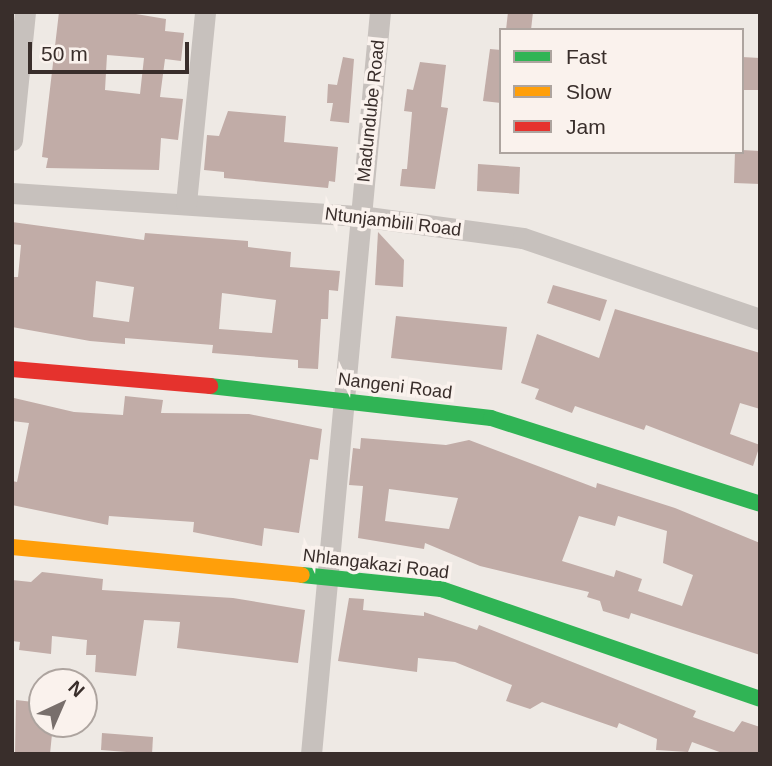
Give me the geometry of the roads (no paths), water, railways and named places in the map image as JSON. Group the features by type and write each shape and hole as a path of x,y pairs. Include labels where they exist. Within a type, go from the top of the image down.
{"street":[{"path":"12,139 25,12"},
{"path":"186,203 205,12"},
{"name":"Madundube Road","path":"311,754 325,577 345,398 380,12"},
{"name":"Ntunjambili Road","path":"12,193 360,216 523,238 760,319"},
{"name":"Nangeni Road","path":"12,369 345,398 532,427 760,504"},
{"name":"Nhlangakazi Road","path":"12,547 442,589 760,699"}]}
